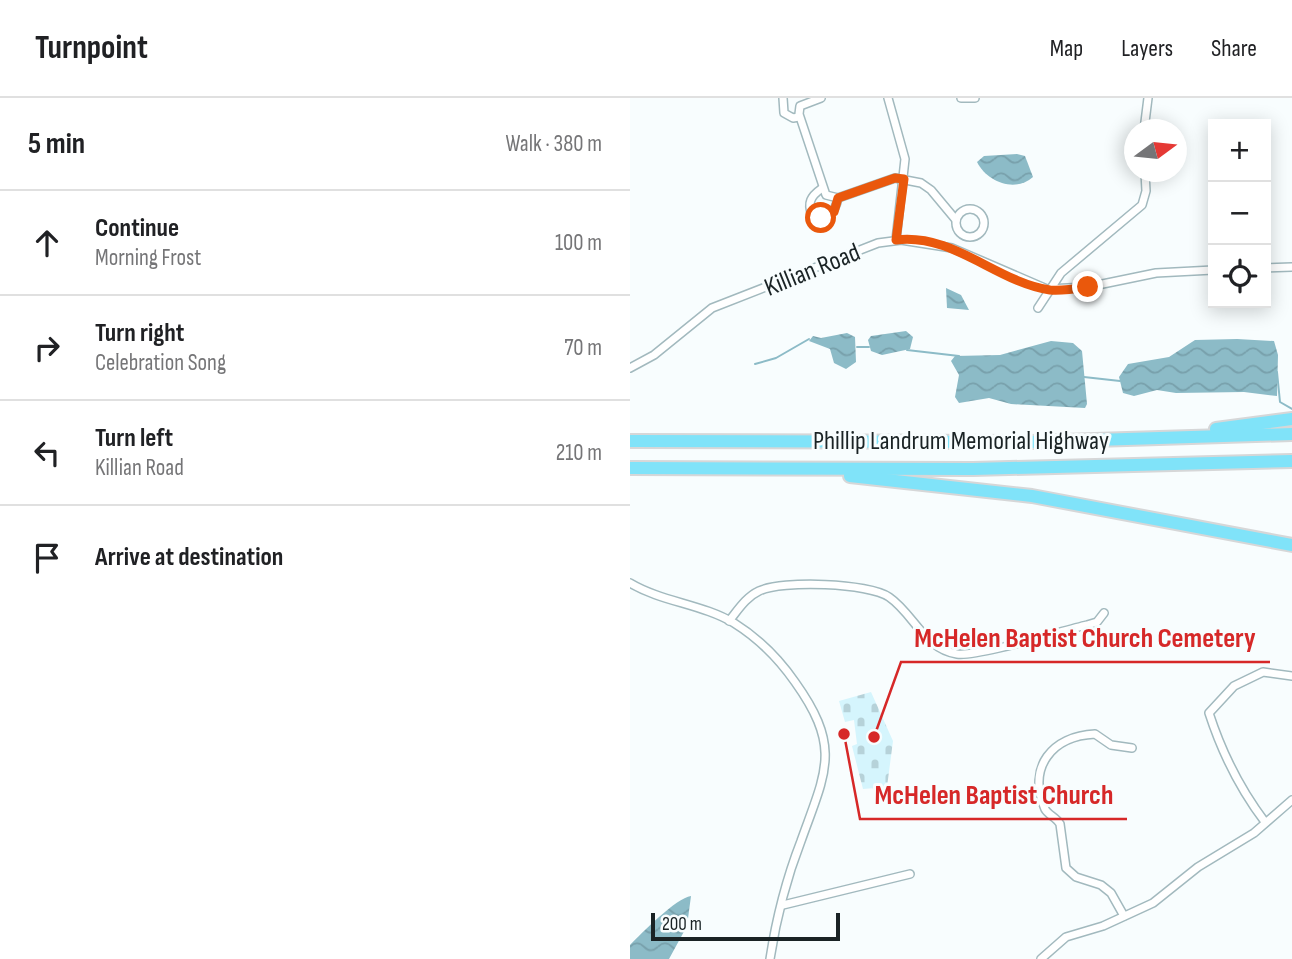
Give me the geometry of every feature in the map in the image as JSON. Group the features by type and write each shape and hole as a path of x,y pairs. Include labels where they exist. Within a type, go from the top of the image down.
{"highway":[{"path":"1143,439 1292,419"},
{"name":"Phillip Landrum Memorial Highway","path":"630,441 953,443 1292,434"},
{"name":"Phillip Landrum Memorial Highway","path":"630,468 1018,469 1292,461"},
{"path":"781,469 1032,496 1291,545"}],"street":[{"path":"783,98 784,113 793,118 799,117"},
{"path":"821,98 805,102 799,117 821,189 826,195 838,198 895,178 904,179 931,190 956,220 958,231 967,237 978,235 984,226 982,215 973,209 962,211 956,220"},
{"path":"888,98 905,159 896,240"},
{"path":"961,98 975,98"},
{"path":"1145,119 1148,98"},
{"path":"1038,308 1047,289 1086,249 1142,205 1146,182"},
{"path":"821,189 811,197 809,207 812,215 821,218 829,215 836,207 838,198"},
{"name":"Killian Road","path":"630,368 654,355 723,303 824,266 854,250 896,240 925,241 952,248 1047,289 1077,289 1156,273 1208,270"},
{"path":"1271,268 1292,267"},
{"path":"630,583 729,621 769,651 810,702 825,747 826,774 801,840 769,959"},
{"path":"729,621 752,595 773,587 872,589 892,599 926,637 941,649 966,655 1087,625 1097,622 1104,614"},
{"path":"1265,822 1244,794 1221,750 1209,713 1234,686 1263,672 1292,676"},
{"path":"1124,916 1111,893 1101,885 1076,877 1066,868 1060,824 1046,813 1040,781 1041,762 1067,740 1095,734 1111,745 1132,748"},
{"path":"1041,959 1066,937 1103,926 1153,903 1177,882 1254,834 1292,800"},
{"path":"783,905 909,874"}],"green space":[{"path":"871,692 893,741 887,787 863,789 852,746 857,744 854,720 845,722 839,701"}],"water":[{"path":"984,156 1025,156 1033,177 1018,184 1010,185 994,180 977,162"},
{"path":"946,288 961,295 969,310 947,308"},
{"path":"906,331 913,337 910,349 882,355 871,351 868,340 871,336"},
{"path":"847,333 855,337 856,362 846,369 834,363 830,349 809,341 813,336 821,338"},
{"path":"1195,340 1274,341 1278,355 1277,396 1244,392 1176,393 1157,390 1134,396 1123,393 1119,377 1128,364 1169,357"},
{"path":"1051,341 1073,343 1082,351 1087,404 1085,408 1011,404 989,398 959,403 955,397 959,375 951,361 955,356 1000,355"},
{"path":"691,896 687,926 669,959 630,959 630,945 668,909"}],"waterway":[{"path":"755,364 776,358 809,339"},
{"path":"857,347 869,347"},
{"path":"907,350 959,356"},
{"path":"1277,372 1280,402 1292,409"},
{"path":"1084,377 1120,381"}],"place":[{"name":"McHelen Baptist Church","path":"844,734"},
{"name":"McHelen Baptist Church Cemetery","path":"874,737"}],"route":[{"path":"821,218 834,212 838,198 895,178 904,179 896,240 925,241 952,248 1047,289 1065,291 1088,287"}]}
